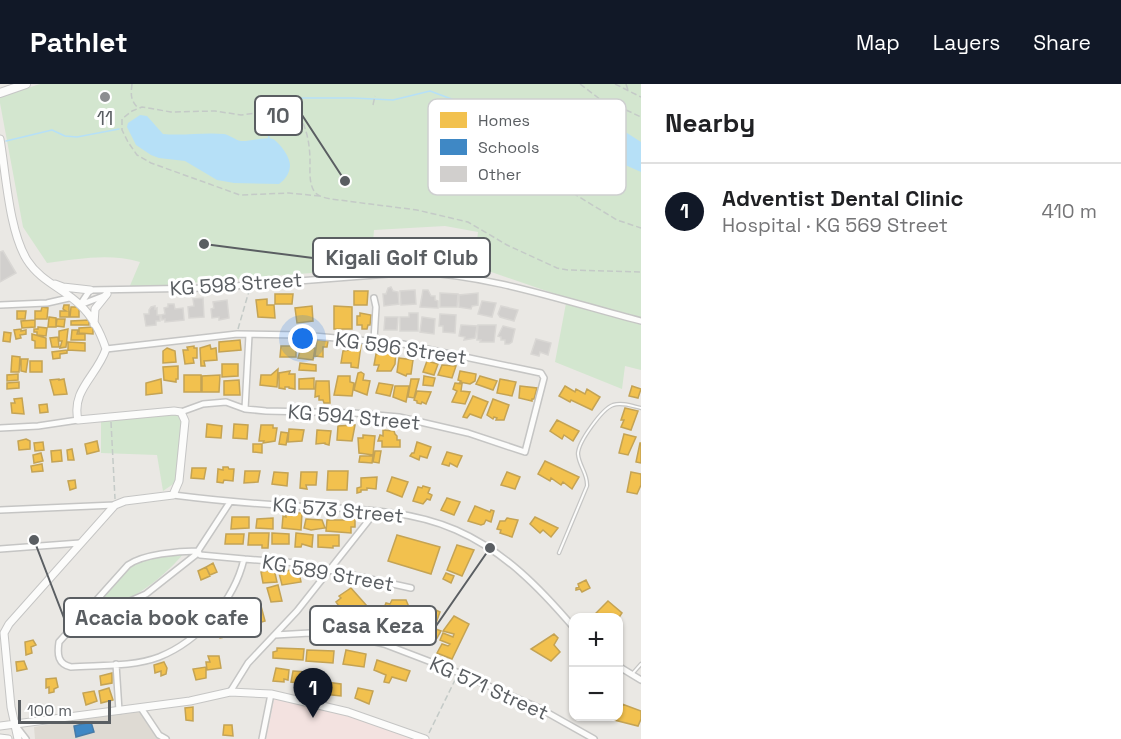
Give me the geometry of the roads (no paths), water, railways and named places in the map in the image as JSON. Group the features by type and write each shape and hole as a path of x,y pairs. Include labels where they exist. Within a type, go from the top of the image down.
{"main road":[{"path":"0,93 26,84"}],"street":[{"path":"0,139 16,237 27,260 45,281 80,305 94,324 106,349 78,399 75,407 78,420"},
{"name":"KG 598 Street","path":"90,290 110,293 209,288 414,272 445,273 476,278 641,321"},
{"path":"45,281 63,287 90,290 80,305"},
{"path":"94,324 95,309 110,293"},
{"name":"KG 598 Street","path":"80,305 110,293"},
{"path":"0,305 47,303 69,298"},
{"path":"374,298 376,307 374,340"},
{"path":"245,409 249,334"},
{"name":"KG 596 Street","path":"106,349 249,334 374,340 451,352 543,375 541,393 525,452"},
{"name":"KG 594 Street","path":"181,412 213,402 226,402 245,409 399,417 468,433 525,452"},
{"path":"0,428 174,411 181,412 185,421 179,481 173,495 125,501 115,505 0,510"},
{"name":"KG 573 Street","path":"173,495 230,502 376,511 408,515 429,521 456,530 519,569 541,590 569,623"},
{"path":"75,626 146,594 198,552 230,502"},
{"path":"18,739 11,707 2,633 115,505"},
{"path":"230,692 240,673 297,612 376,511"},
{"path":"0,549 80,543"},
{"name":"KG 589 Street","path":"116,664 71,668 63,665 57,653 59,642 134,560 175,553 198,552 244,559 297,563 411,588"},
{"path":"119,711 116,664 157,658 180,646 201,629 223,605 235,587 244,559"},
{"name":"KG 571 Street","path":"275,635 341,634 384,644 539,708 594,739"},
{"path":"620,667 641,680"},
{"path":"0,726 205,699 230,692 271,694 348,712 422,738"},
{"path":"261,739 271,694"},
{"path":"141,708 159,735 166,739"},
{"path":"0,732 15,725"},
{"path":"15,725 26,739"},
{"path":"0,738 8,739"}],"lane":[{"path":"559,553 587,486 578,455 583,440 601,414 610,406 621,404 641,408"},
{"path":"632,675 641,664"}],"water":[{"path":"140,115 147,116 163,134 224,134 241,141 273,139 288,158 290,165 288,173 279,184 234,183 217,180 185,161 151,155 136,145 127,127 128,123"},
{"path":"626,133 641,142 641,172 626,165"}],"waterway":[{"path":"269,139 266,116 272,106 284,101 303,98 393,100 430,91 452,99"},
{"path":"6,141 52,130 65,136 77,137 119,129"}],"place":[{"name":"11","path":"105,97"},
{"name":"10","path":"345,181"},
{"name":"Kigali Golf Club","path":"204,244"},
{"name":"Acacia book cafe","path":"34,540"},
{"name":"Casa Keza","path":"490,548"},
{"name":"Adventist Dental Clinic","path":"313,718"}]}
